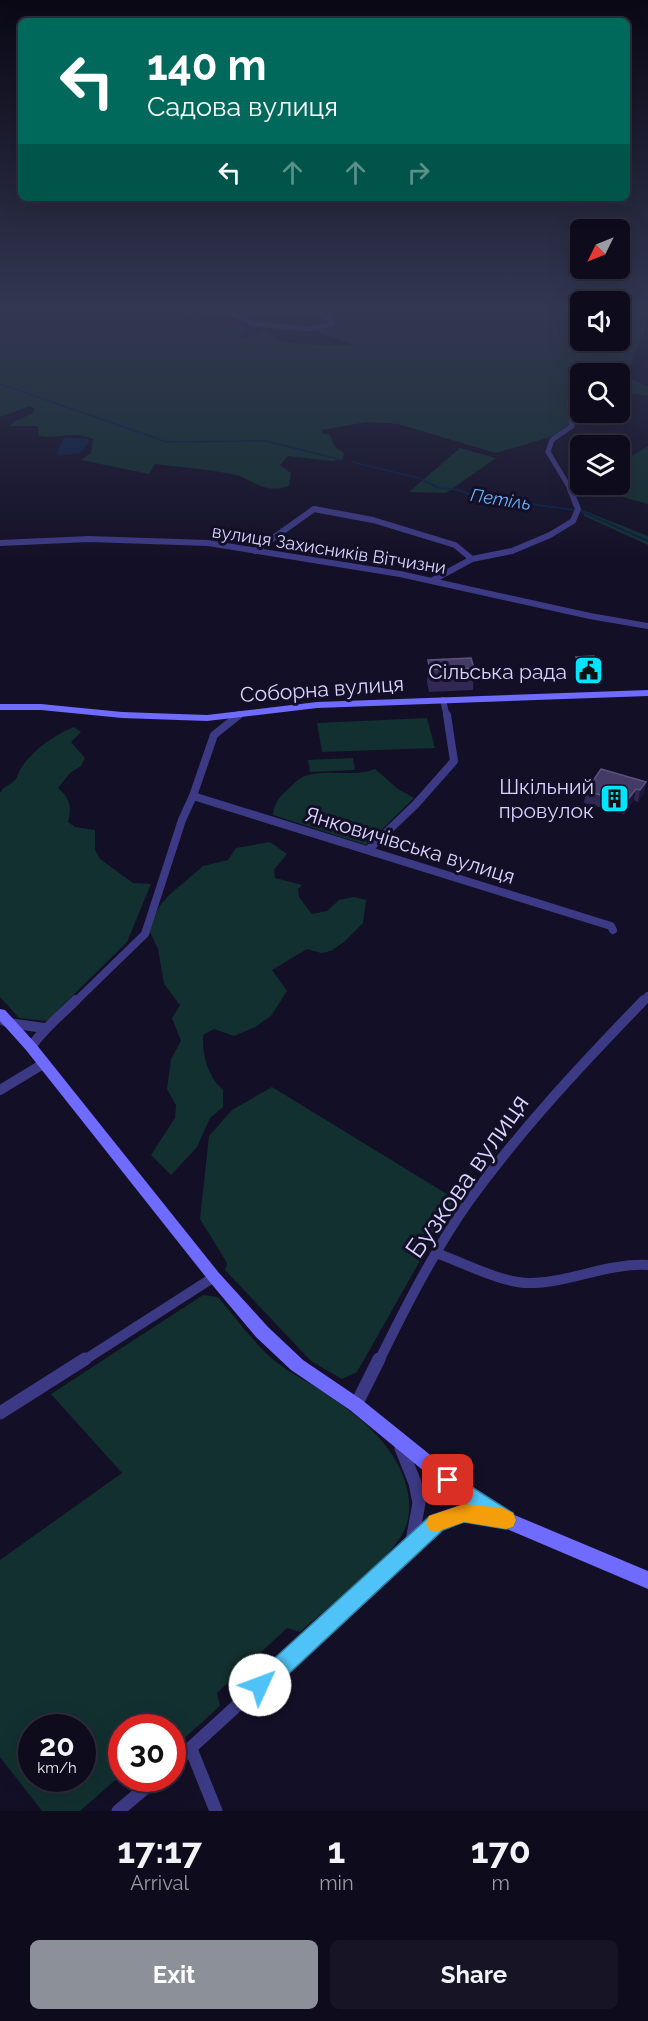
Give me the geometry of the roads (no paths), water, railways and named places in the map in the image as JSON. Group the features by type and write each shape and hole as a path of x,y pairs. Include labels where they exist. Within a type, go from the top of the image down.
{"street":[{"path":"433,580 472,559 512,551 550,535 573,521 577,511 574,496 548,452 552,440 572,426 572,423"},
{"path":"255,551 314,510 373,520 455,544 472,559"},
{"name":"вулиця Захисників Вітчизни","path":"0,543 89,539 208,543 433,580 590,616 648,626"},
{"name":"Соборна вулиця","path":"0,707 41,707 122,715 207,718 317,705 648,693"},
{"path":"368,850 416,804 454,761 451,734 443,700"},
{"path":"31,1047 44,1028 55,1021 145,934 182,820 193,796 214,735 240,715"},
{"name":"Янковичівська вулиця","path":"193,796 611,926 613,930"},
{"name":"Бузкова вулиця","path":"356,1405 436,1253 516,1137 555,1092 648,996"},
{"path":"3,1018 44,1028"},
{"path":"3,1018 31,1047 214,1277 262,1332 297,1365 356,1405 448,1480 506,1520 648,1580"},
{"path":"0,1090 43,1064"},
{"path":"436,1253 527,1284 589,1273 627,1263 648,1265"},
{"path":"0,1413 214,1277"},
{"path":"395,1437 409,1466 419,1503 411,1546"},
{"path":"186,1753 437,1523 464,1513 506,1520"},
{"path":"190,1749 216,1811"},
{"path":"118,1811 141,1792"}],"water":[{"path":"64,437 89,439 80,453 59,456 57,453"}],"waterway":[{"name":"Петіль","path":"30,395 167,442 266,441 342,460"},
{"name":"Петіль","path":"352,462 419,478 439,488 458,490"},
{"name":"Петіль","path":"458,490 474,496 581,511 648,541"}],"place":[{"name":"Cільська рада","path":"588,671"},
{"name":"Шкільний провулок","path":"615,798"}]}
